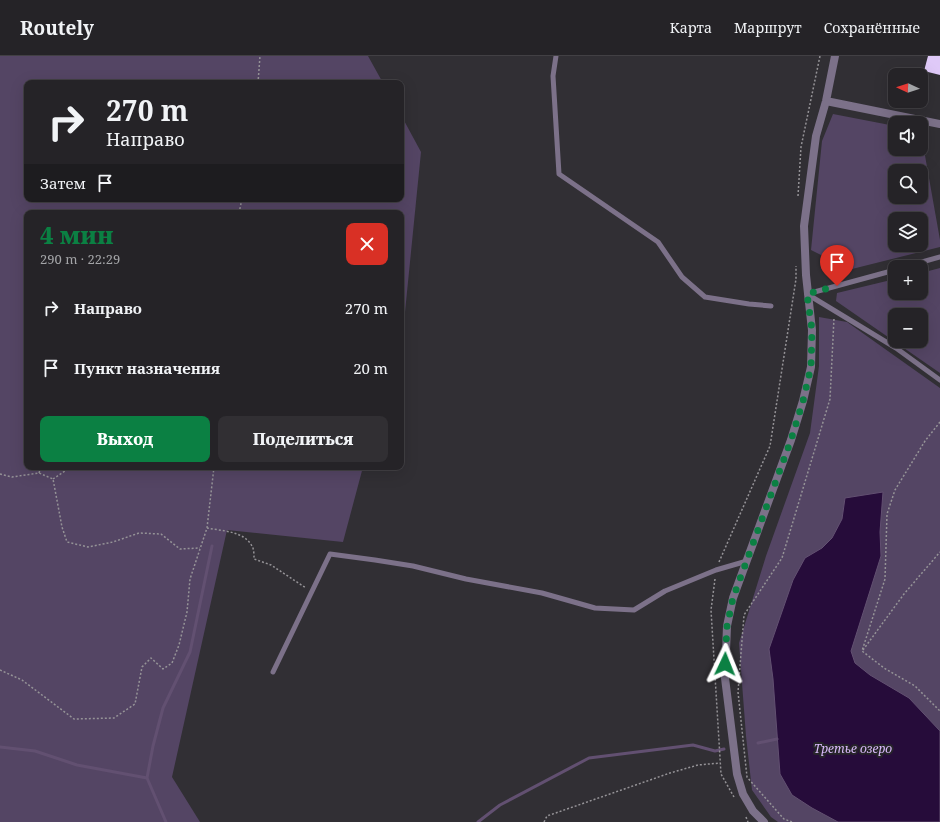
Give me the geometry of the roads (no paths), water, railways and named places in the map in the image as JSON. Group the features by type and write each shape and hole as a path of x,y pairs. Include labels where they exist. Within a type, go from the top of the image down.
{"street":[{"path":"764,822 742,794 737,774 725,678 727,626 733,598 791,440 810,374 812,330 807,294 804,226 816,136 826,101 835,56"},
{"path":"826,101 940,124"}],"lane":[{"path":"556,56 553,76 559,174 658,242 682,277 705,297 771,306"},
{"path":"928,260 940,257"},
{"path":"807,294 888,272"},
{"path":"807,294 896,348 940,380"},
{"path":"273,672 330,554 414,566 466,579 542,593 595,608 634,610 665,591 716,570 747,561"}],"water":[{"name":"Третье озеро","path":"883,492 880,532 881,556 851,651 855,663 870,675 909,698 940,731 940,822 838,822 792,795 780,774 773,679 769,649 793,580 805,558 822,548 832,538 842,519 845,498"}],"waterway":[{"path":"147,778 153,746 163,708 190,652 212,546"},
{"path":"758,743 777,739"},
{"path":"478,822 500,805 589,758 693,745 715,751 724,749"},
{"path":"0,747 35,751 77,765 147,778 166,822"}]}
